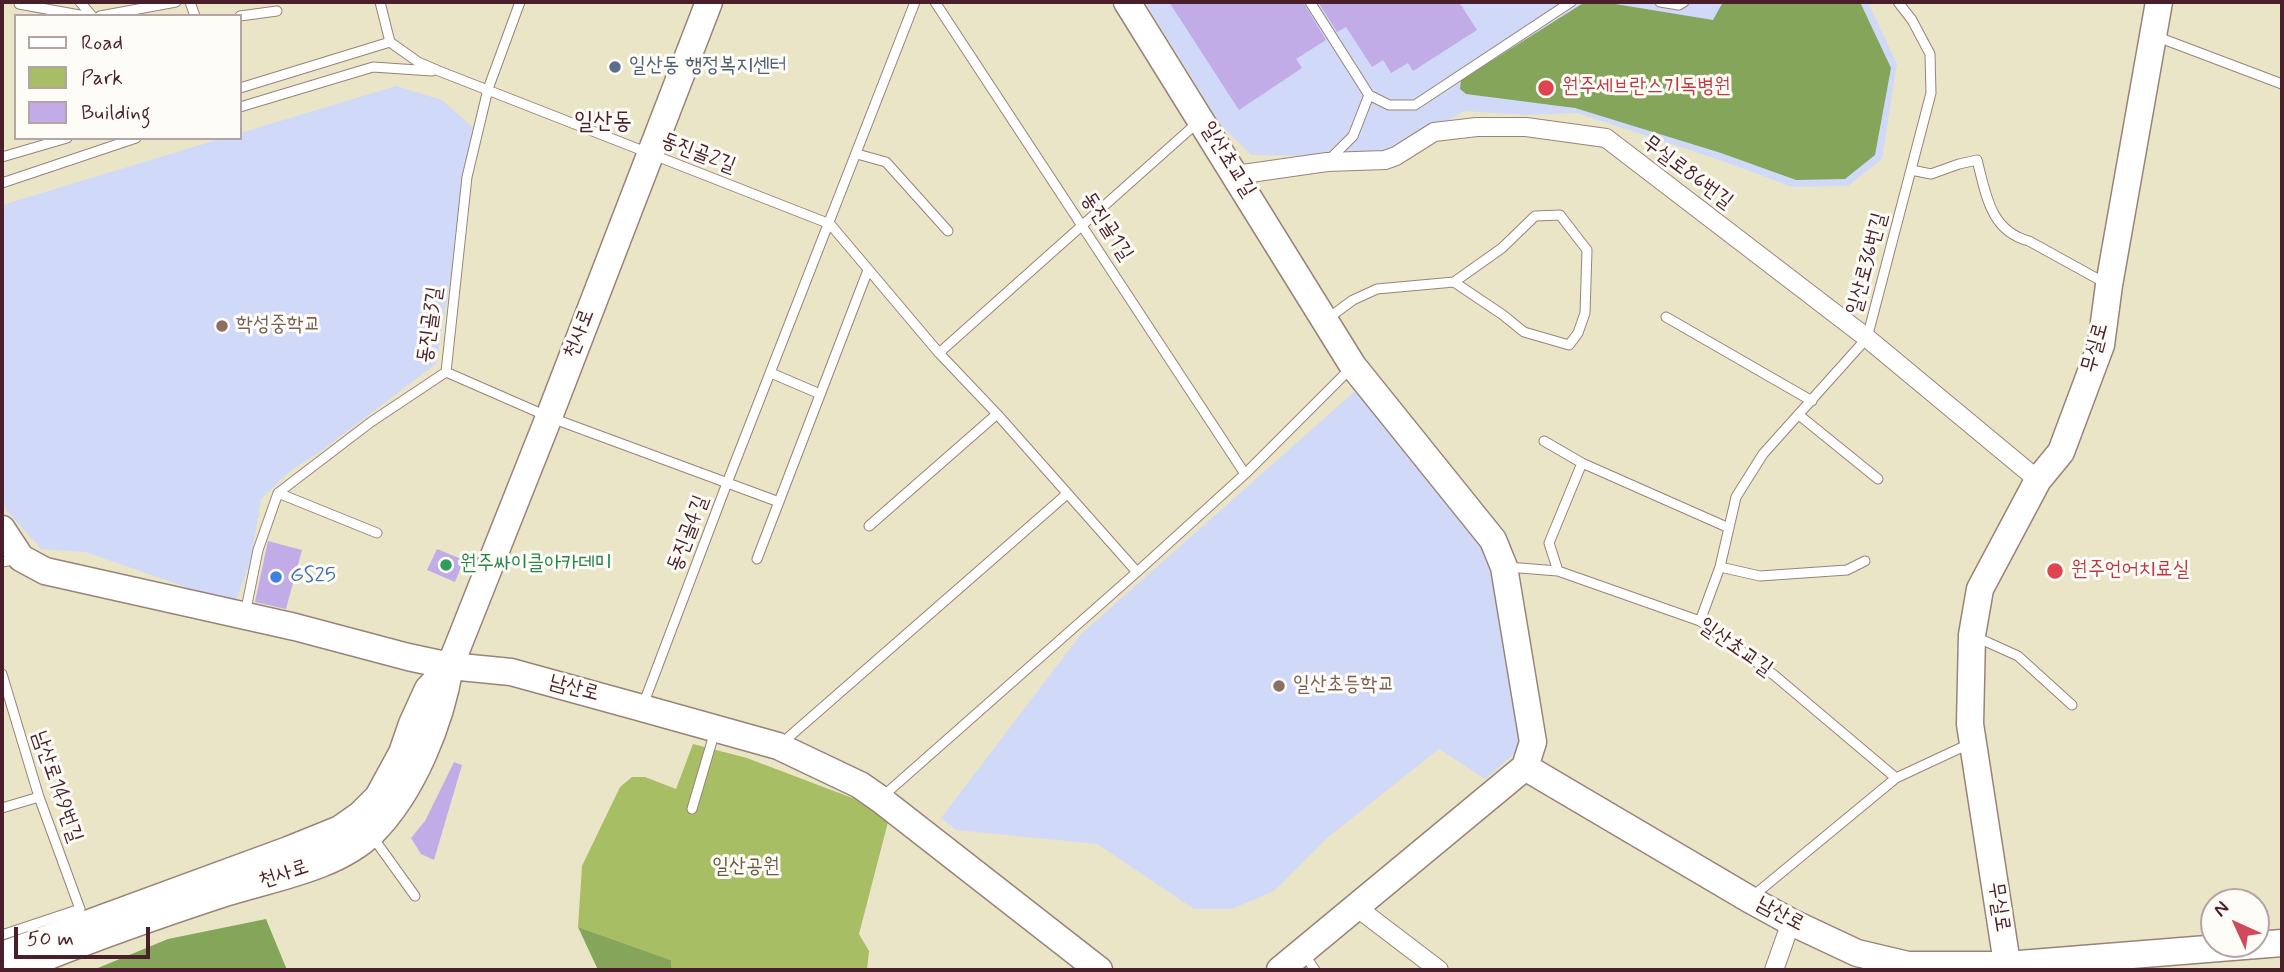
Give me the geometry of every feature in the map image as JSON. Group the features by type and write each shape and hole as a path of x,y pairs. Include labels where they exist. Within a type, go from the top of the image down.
{"street":[{"name":"천사로","path":"15,970 226,893 303,871 348,850 366,825 392,774 428,689 450,666 709,2"},
{"name":"일산초교길","path":"1127,2 1353,366 1493,540 1504,567 1534,742 1525,767"},
{"name":"무실로","path":"2008,968 1970,724 1972,635 1980,589 2038,480 2061,452 2101,345 2109,285 2159,2"},
{"name":"무실로86번길","path":"1237,176 1327,162 1385,160 1434,132 1477,127 1526,127 1606,138 1867,338 2038,480"},
{"name":"남산로","path":"2,529 11,560 44,571 450,666 511,672 778,746 860,785 1099,970"},
{"name":"남산로","path":"1525,767 1791,922 1857,953 1908,965 2008,968 2282,943"},
{"path":"1280,970 1309,961 1355,906 1525,767"},
{"name":"천사로","path":"2,955 340,829 366,825"},
{"path":"1355,906 1438,970"},
{"path":"1774,970 1791,922"}],"lane":[{"path":"111,14 176,2"},
{"path":"242,87 390,42 380,2"},
{"name":"동진골3길","path":"278,492 371,422 446,372 467,177 488,89 520,2"},
{"name":"동진골4길","path":"642,708 915,2"},
{"name":"동진골1길","path":"935,2 1083,223 1245,474"},
{"path":"1310,2 1369,95 1389,105 1415,104 1571,2"},
{"path":"1660,2 1679,5 1684,2"},
{"name":"일산로36번길","path":"1700,621 1720,567 1736,497 1763,454 1867,338 1931,93 1930,54 1912,20 1898,2"},
{"path":"19,4 74,14"},
{"path":"242,16 277,11"},
{"path":"2153,36 2282,84"},
{"name":"동진골2길","path":"390,42 418,62 439,71 830,224 939,353 997,414 1137,572"},
{"path":"242,106 373,67 439,71"},
{"path":"1327,162 1353,136 1369,95"},
{"path":"939,353 1201,119"},
{"path":"2,157 59,140"},
{"path":"2,183 129,140"},
{"path":"857,153 886,162 948,231"},
{"path":"1911,170 1931,174 1977,160 1991,213 2017,238 2029,241 2109,285"},
{"path":"1325,320 1353,300 1377,289 1454,282 1502,248 1535,216 1560,215 1587,250 1586,313 1578,333 1569,345 1524,332 1454,282"},
{"path":"757,559 868,270"},
{"path":"1666,317 1812,401"},
{"path":"880,799 1245,474 1353,366"},
{"path":"446,372 549,417 779,502"},
{"path":"771,373 820,394"},
{"path":"869,526 997,414"},
{"path":"1799,415 1878,480"},
{"path":"1544,441 1582,463 1730,528"},
{"path":"1558,571 1549,543 1582,463"},
{"path":"245,616 258,550 278,492 377,533"},
{"path":"778,746 1068,494"},
{"path":"1720,567 1760,576 1847,570 1865,561"},
{"name":"일산초교길","path":"1504,567 1558,571 1700,621 1774,675 1896,778"},
{"path":"1972,635 2018,656 2072,705"},
{"name":"남산로149번길","path":"2,674 39,797 80,909 2,935"},
{"path":"692,809 716,729"},
{"path":"1749,899 1896,778 1973,742"},
{"path":"2,808 39,797"},
{"path":"366,825 415,896"}],"shaded area":[{"name":"원주세브란스기독병원","path":"1145,2 1868,2 1897,64 1882,159 1848,186 1792,187 1577,113 1527,115 1464,111 1434,129 1374,157 1251,155 1220,124"},
{"name":"학성중학교","path":"396,86 442,100 476,130 436,364 289,472 261,499 251,559 235,604 85,552 41,549 6,510 2,497 2,205 216,140 242,140 242,132"},
{"name":"일산초등학교","path":"1355,391 1487,542 1522,747 1485,779 1439,749 1327,838 1274,891 1232,909 1194,909 1097,844 956,830 941,818 1081,634"}],"green space":[{"path":"1585,2 1603,2 1713,20 1723,2 1860,2 1891,68 1875,155 1845,179 1796,180 1721,153 1575,108 1466,94 1460,89 1461,80"},
{"name":"일산공원","path":"693,744 747,758 855,799 888,822 859,934 869,951 867,970 672,970 671,960 578,927 582,866 620,787 632,777 645,777 676,789"},
{"path":"266,919 287,970 93,970 168,939"},
{"path":"578,927 671,960 672,970 598,970"}],"building":[{"path":"1169,2 1303,2 1326,40 1296,59 1302,68 1239,110"},
{"path":"1318,2 1459,2 1477,30 1413,71 1408,63 1391,73 1383,60 1372,67 1346,27 1337,32"},
{"name":"GS25","path":"268,541 302,550 286,609 255,602"},
{"name":"원주싸이클아카데미","path":"437,549 464,560 455,582 427,570"},
{"path":"454,762 462,765 434,860 421,854 411,838 425,821"}],"place":[{"name":"일산동 행정복지센터","path":"615,67"},
{"name":"원주세브란스기독병원","path":"1546,88"},
{"name":"학성중학교","path":"222,326"},
{"name":"원주싸이클아카데미","path":"446,565"},
{"name":"원주언어치료실","path":"2055,571"},
{"name":"GS25","path":"276,577"},
{"name":"일산초등학교","path":"1279,686"}],"district":[{"name":"일산동","path":"603,123"}]}
